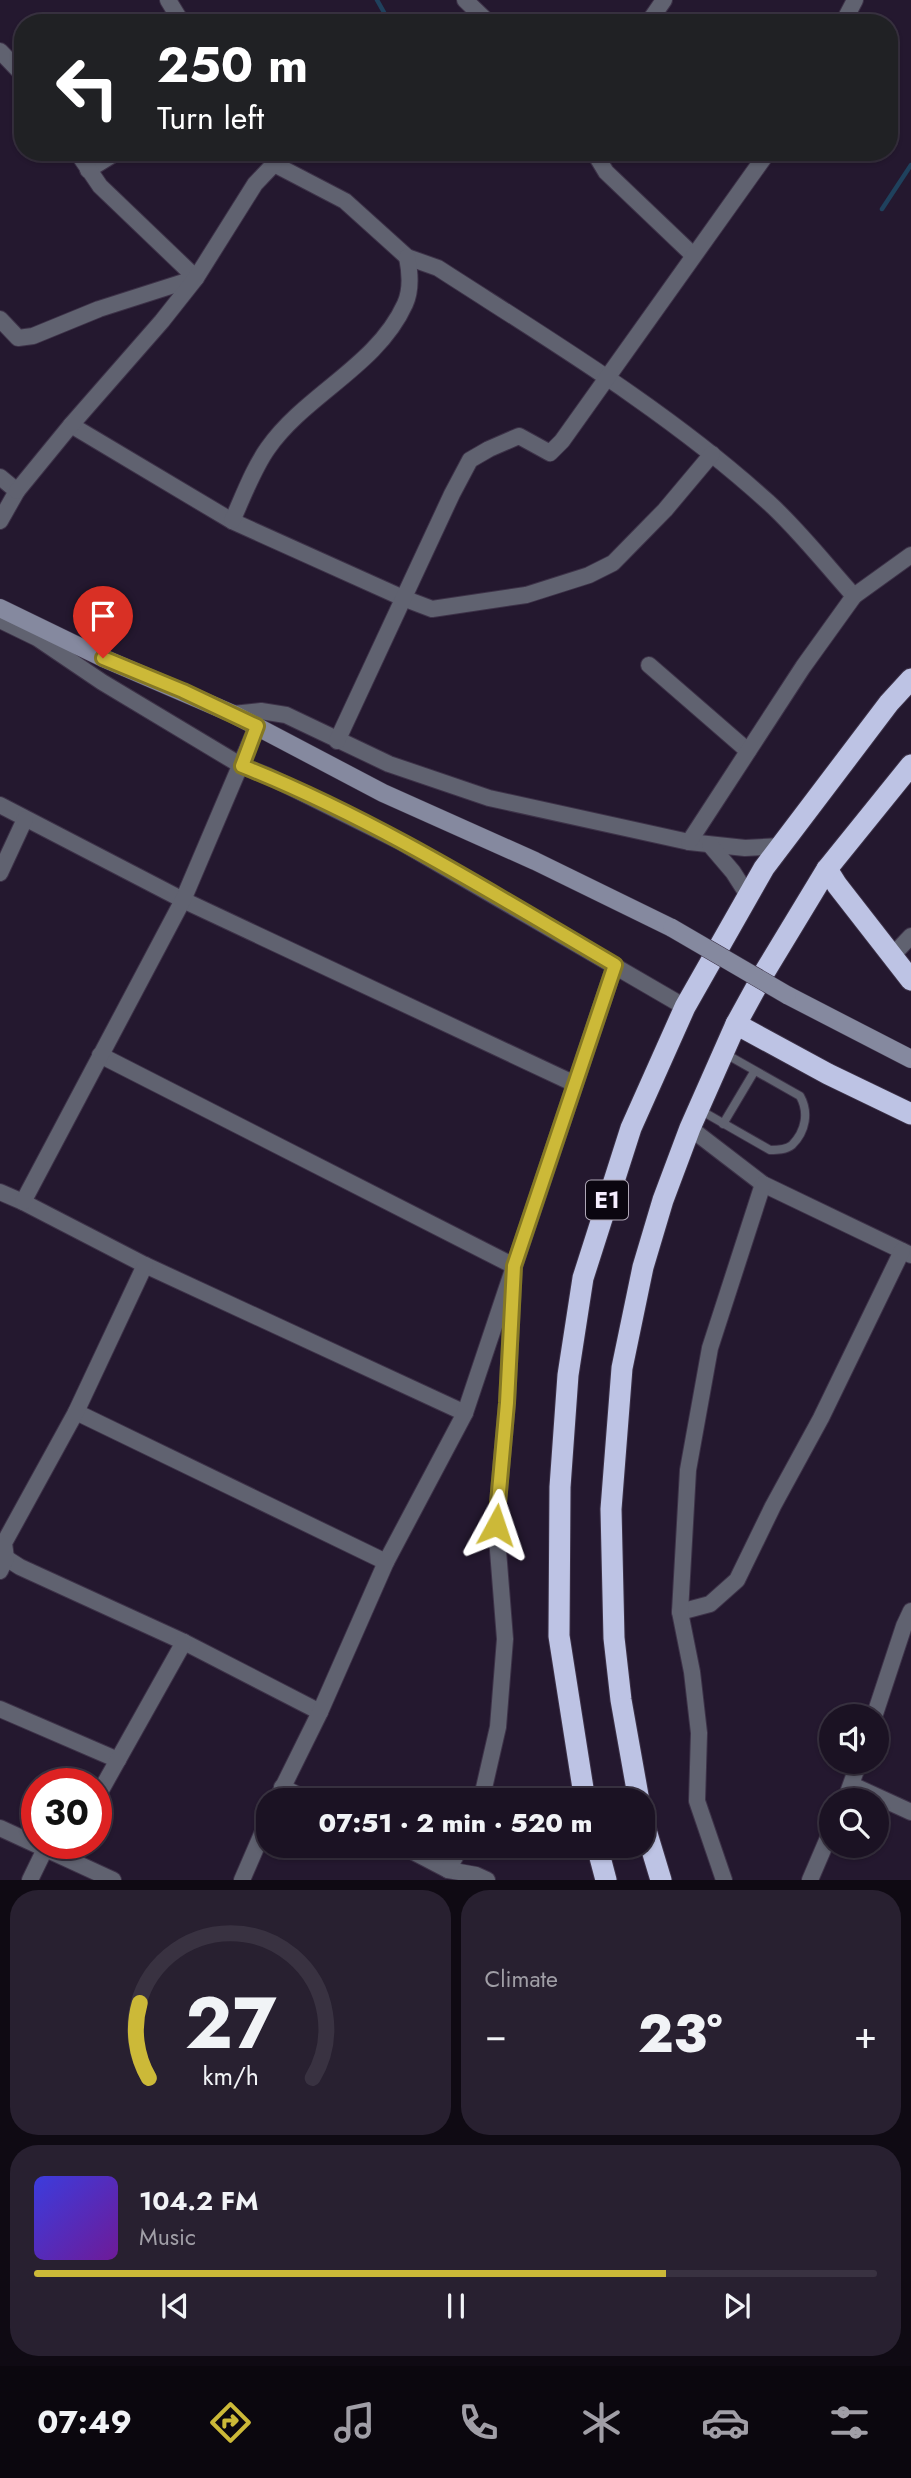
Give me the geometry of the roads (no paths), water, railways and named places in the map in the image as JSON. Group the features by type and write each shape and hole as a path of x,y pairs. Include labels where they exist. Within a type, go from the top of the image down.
{"highway":[{"name":"E1","path":"583,1788 559,1636 560,1487 568,1375 583,1278 631,1128 685,1007 764,868 889,703 911,679"},
{"name":"E1","path":"637,1788 621,1700 614,1638 611,1509 622,1367 643,1267 663,1200 694,1119 736,1024 827,869 911,765"},
{"path":"827,869 911,980"},
{"path":"736,1024 828,1074 911,1114"},
{"path":"600,1858 606,1880"},
{"path":"654,1858 661,1880"}],"main road":[{"path":"0,608 103,658 233,714 383,793 535,861 671,928 787,995 911,1059"}],"street":[{"path":"465,0 480,14"},
{"path":"0,51 14,66"},
{"path":"82,161 100,186 196,278"},
{"path":"88,170 102,161"},
{"path":"0,521 17,491 196,278 268,161"},
{"path":"275,161 345,201 407,257 438,268 607,378 712,454 769,503 854,596"},
{"path":"599,161 606,172 693,256"},
{"path":"337,741 470,460 519,436 550,453 562,441 762,161"},
{"path":"232,521 267,449 285,428 353,369 390,329 406,303 410,286 407,257"},
{"path":"0,319 18,338 33,336 99,309 196,278"},
{"path":"71,425 232,521 432,609 526,595 589,575 613,563 665,510 712,454"},
{"path":"0,477 17,491"},
{"path":"689,842 854,596 911,555"},
{"path":"0,620 37,638 102,682 242,766 268,776 401,842 685,1007"},
{"path":"649,664 748,751"},
{"path":"233,714 261,711 286,715 389,764 489,798 689,842 745,848 781,846"},
{"path":"23,1202 183,900 257,726"},
{"path":"0,805 183,900 575,1084"},
{"path":"0,873 25,819"},
{"path":"710,845 733,872 748,897"},
{"path":"892,956 911,936"},
{"path":"282,1788 320,1712 386,1562 465,1413 615,965"},
{"path":"100,1055 514,1266"},
{"path":"680,1612 710,1604 737,1580 907,1253 763,1184 694,1119"},
{"path":"724,1880 697,1801 699,1733 692,1672 680,1612 688,1470 710,1348 763,1184"},
{"path":"0,1192 145,1265 465,1413"},
{"path":"145,1265 76,1412 4,1543 3,1565 20,1567 184,1642 320,1712"},
{"path":"484,1788 498,1727 505,1639 496,1525 507,1403 514,1266"},
{"path":"76,1412 386,1562"},
{"path":"879,1704 909,1623"},
{"path":"112,1770 184,1642"},
{"path":"0,1709 118,1759"},
{"path":"851,1788 855,1774"},
{"path":"852,1785 911,1812"},
{"path":"0,1828 21,1838"},
{"path":"242,1880 256,1848"},
{"path":"426,1858 449,1870 487,1880"},
{"path":"449,1870 455,1858"},
{"path":"810,1880 820,1858"},
{"path":"30,1880 40,1859"},
{"path":"82,1859 113,1880"}],"lane":[{"path":"694,1119 723,1124 769,1150 782,1150 792,1146 804,1123 804,1104 800,1096 724,1053"},
{"path":"723,1124 754,1072"}],"waterway":[{"path":"377,0 385,14"},
{"path":"882,209 911,165"}]}
